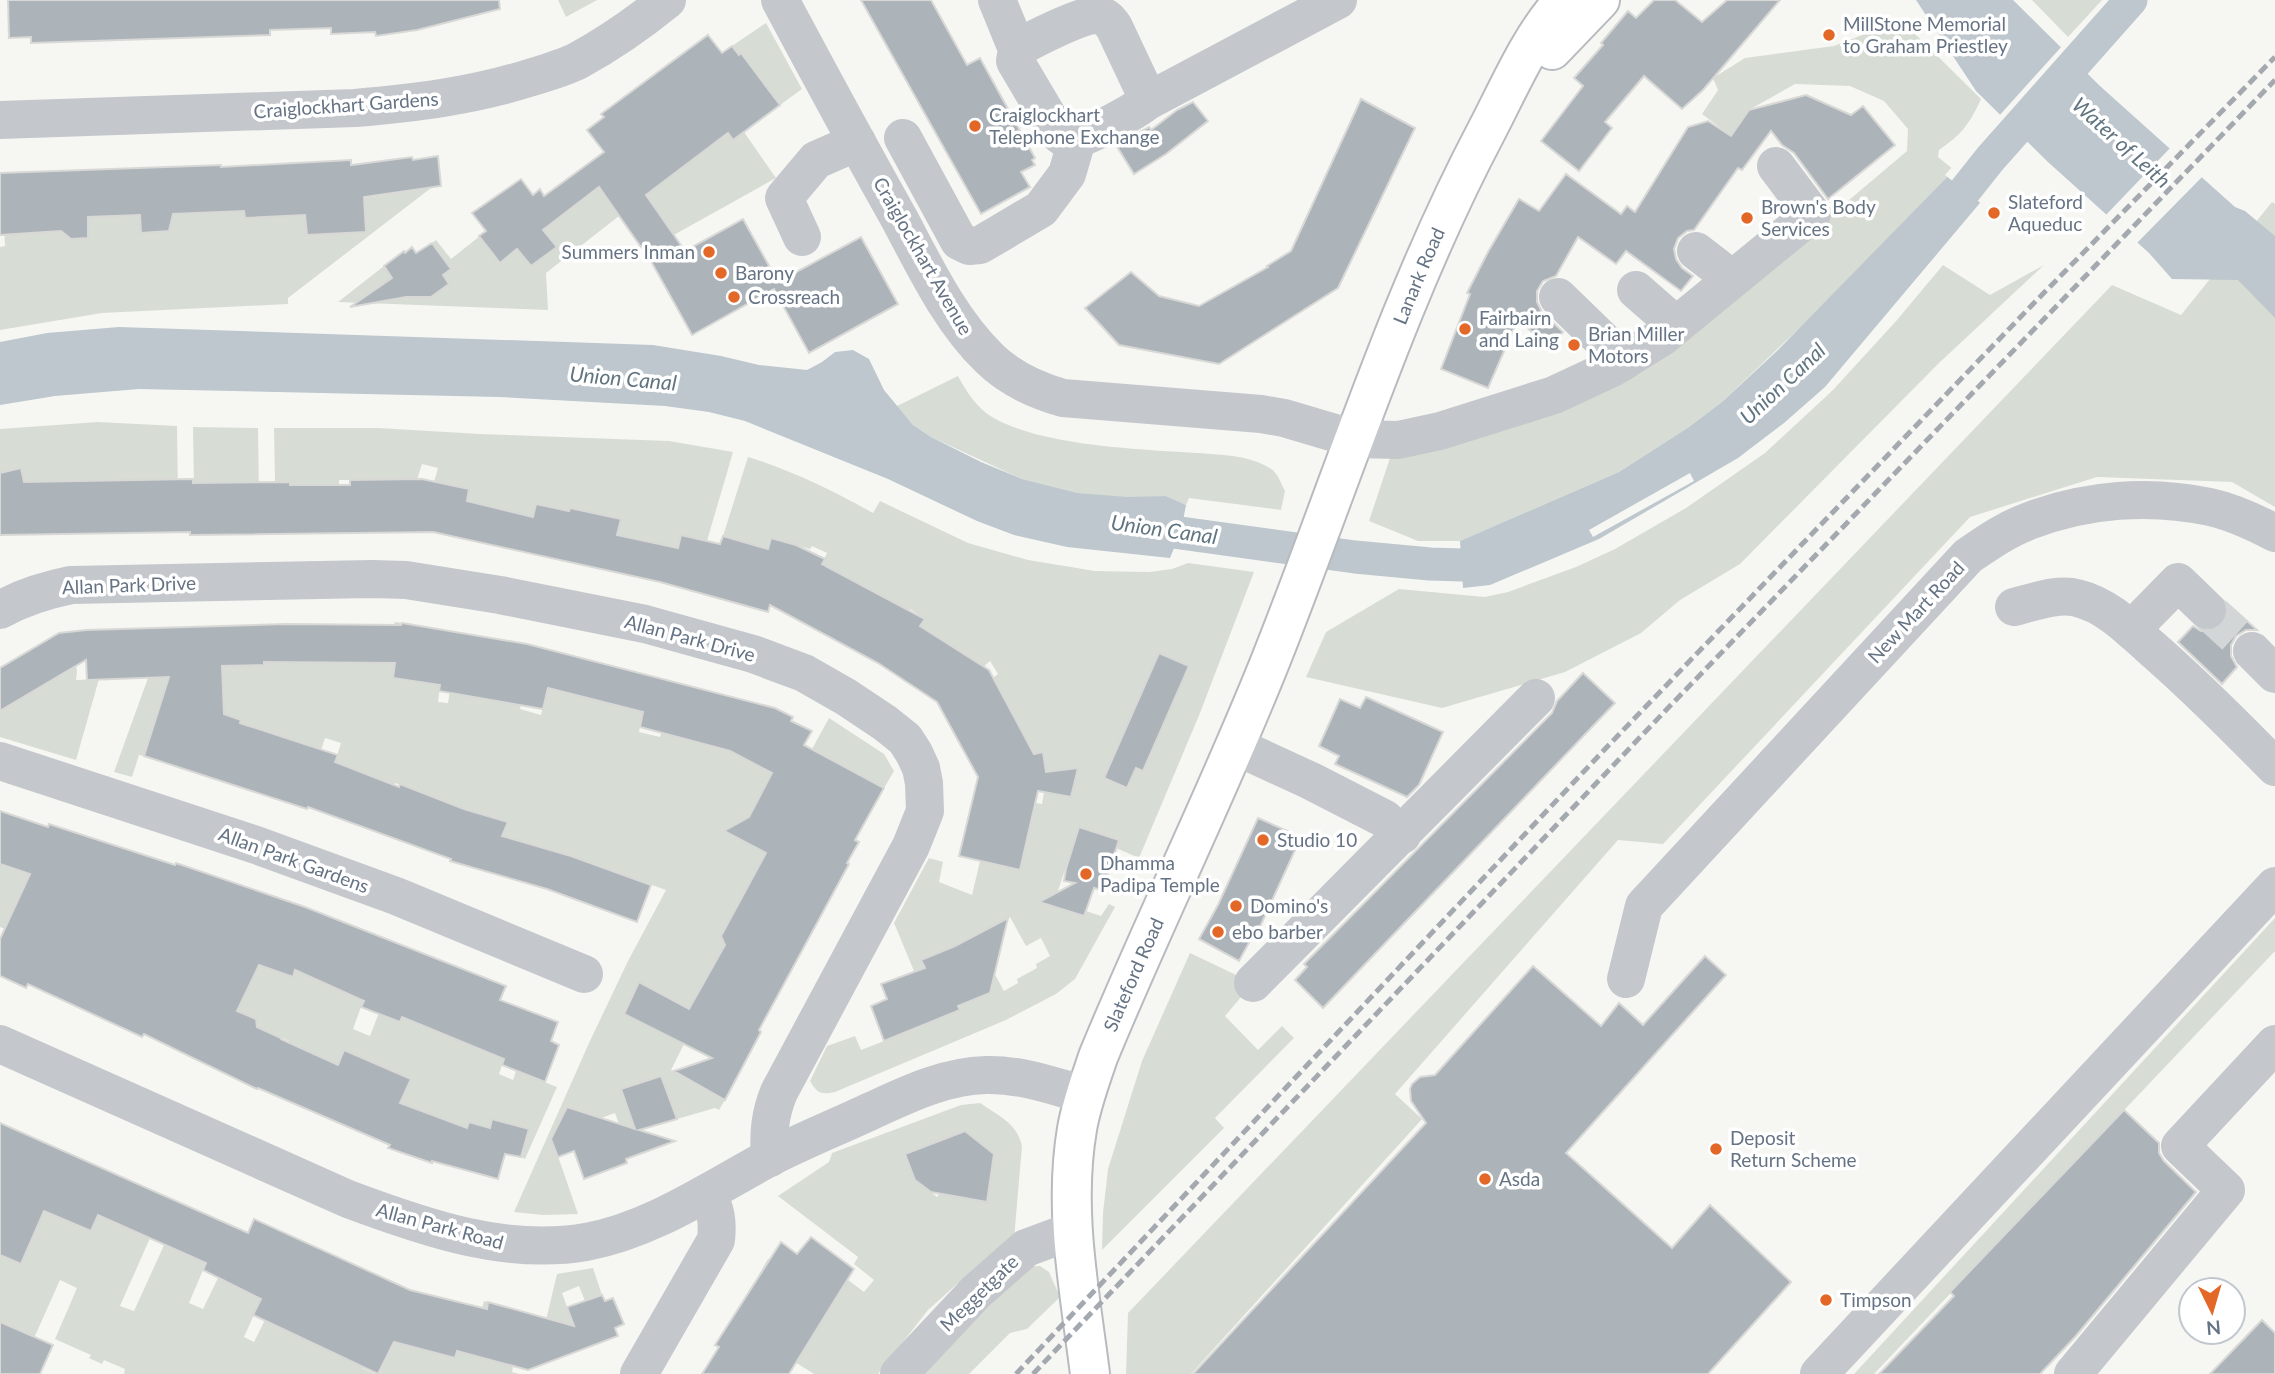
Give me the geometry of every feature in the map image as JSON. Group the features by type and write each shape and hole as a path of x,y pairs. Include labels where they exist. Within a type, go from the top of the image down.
{"main road":[{"name":"Lanark Road","path":"1355,439 1426,254 1458,184 1537,35 1564,0"},
{"name":"Lanark Road","path":"1493,118 1529,75 1600,0"},
{"name":"Slateford Road","path":"1090,1374 1076,1282 1073,1234 1074,1152 1085,1095 1103,1044 1271,659 1355,439"}],"street":[{"name":"Craiglockhart Gardens","path":"0,120 355,108 458,96 523,80 577,61 642,20 667,0"},
{"name":"Craiglockhart Avenue","path":"780,0 958,321 990,360 1013,377 1038,390 1063,398 1261,414 1355,439 1398,440 1555,396 1662,337 1812,214 1776,166"},
{"path":"996,0 1017,49 1015,61 1056,132 1064,138 1077,140 1338,0"},
{"path":"1017,49 1087,16 1107,18 1114,27 1146,94 1146,102"},
{"path":"902,138 959,241 969,246 980,245 1041,209 1067,174 1077,140"},
{"path":"802,237 784,198 816,160 857,142"},
{"path":"1696,251 1731,278"},
{"path":"1636,290 1676,325"},
{"path":"1558,297 1624,360"},
{"name":"New Mart Road","path":"1626,979 1644,906 1968,556 2026,522 2060,510 2097,502 2125,500 2211,507 2249,520 2275,533"},
{"name":"Allan Park Drive","path":"0,610 37,593 71,585 406,580 500,594 645,624 753,654 804,673 885,723 905,739 921,768 925,811 911,846 779,1092 769,1126 770,1158"},
{"path":"2131,630 2178,582 2207,610"},
{"path":"2014,607 2051,598 2076,598 2108,611 2227,718 2275,767"},
{"path":"1253,983 1536,698"},
{"path":"1235,746 1385,819 1402,835"},
{"name":"Allan Park Gardens","path":"0,761 259,846 396,897 584,974"},
{"path":"1819,1374 2275,886"},
{"name":"Allan Park Road","path":"0,1044 348,1199 396,1217 490,1241 529,1246 588,1241 628,1230 707,1193 770,1158 940,1082 984,1075 1017,1077 1085,1095"},
{"path":"2073,1374 2226,1190 2180,1146 2275,1044"},
{"path":"639,1374 716,1240 716,1213 707,1193"},
{"name":"Meggetgate","path":"900,1374 976,1292 1026,1248 1061,1235 1073,1234"}],"shaded area":[{"path":"558,0 597,0 566,17"},
{"path":"2032,0 2102,0 2068,37"},
{"path":"1903,22 1981,99 1964,128 1939,150 1938,157 1954,170 1833,296 1722,402 1689,427 1619,472 1460,541 1418,541 1369,521 1394,446 1530,409 1822,209 1842,206 1907,151 1908,129 1884,101 1850,86 1795,84 1749,110 1731,136 1702,114 1718,90 1713,78 1745,58 1834,46"},
{"path":"766,23 802,89 780,105 742,53 739,55 732,46"},
{"path":"711,110 733,140 744,132 776,178 645,251 628,172"},
{"path":"297,162 299,196 304,196 307,235 366,231 364,198 431,188 288,298 288,304 102,313 0,330 0,247 5,246 4,224 64,221 65,234 71,238 79,238 88,233 86,199 140,215 141,233 167,231 167,214 244,199 245,218 287,215 285,163"},
{"path":"599,188 619,216 546,273 548,310 338,302 384,266 392,278 381,286 406,297 431,297 449,284 443,275 451,269 432,243 436,240 451,259 480,236 500,262 517,249 531,266 556,247 543,230"},
{"path":"2272,202 2275,204 2275,507 2232,482 2097,477 1970,517 1663,844 1618,840 1395,1094 1422,1119 1191,1374 1126,1374 1128,1313 2112,285 2181,315"},
{"path":"1943,265 1990,295 2044,265 1938,364 1740,564 1680,600 1641,633 1565,672 1442,708 1306,677 1326,632 1399,589 1485,597 1508,592 1576,567 1615,549 1686,508 1765,453 1833,390"},
{"path":"958,376 981,409 1013,427 1037,434 1092,444 1216,454 1263,464 1276,473 1285,491 1281,510 1189,498 1186,505 1166,496 1127,498 1078,493 1022,479 931,437 913,425 897,406"},
{"path":"98,422 177,426 178,492 98,480 57,481 26,490 21,468 8,471 9,477 0,479 0,429"},
{"path":"193,427 258,428 259,496 194,487"},
{"path":"274,428 378,428 669,441 733,452 707,541 678,548 617,535 621,520 567,524 467,502 434,482 438,468 422,464 417,480 339,480 339,495 327,485 310,485 290,496 290,482 275,482"},
{"path":"748,457 812,482 873,513 880,501 968,543 1028,560 1095,571 1149,572 1172,569 1188,563 1254,572 1200,713 1139,858 1116,848 1119,839 1079,827 1053,906 1084,916 1086,911 1101,916 1109,904 1115,907 1075,979 1056,994 1006,1020 835,1092 820,1092 810,1081 827,1046 855,1036 861,1050 923,1026 904,975 914,971 894,923 929,858 943,862 939,882 972,895 980,861 1031,823 1036,803 1042,804 1044,792 1071,797 1078,768 1046,772 1017,759 1004,723 1014,717 1000,690 979,689 998,674 990,661 966,682 953,673 965,654 949,644 945,649 917,631 924,618 910,609 902,621 876,609 883,596 822,564 827,553 812,546 810,549 771,538 764,561 737,552 740,541 723,536","holes":["1188,666 1142,771 1136,768 1127,788 1104,778","1010,917 1026,946 1041,938 1050,956 1036,964 1037,968 1017,979 1018,983 1004,991 974,936","959,945 960,1010 944,1017 921,960"]},
{"path":"395,622 402,623 393,678 440,685 438,702 448,703 453,670 495,701 516,705 522,682 526,683 520,709 541,715 548,688 643,712 639,732 660,737 666,717 676,737 725,750 732,732 739,754 772,773 763,791 777,798 793,784 829,718 884,754 894,771 884,788 837,762 801,804 725,831 810,877 721,936 725,945 690,1009 639,982 624,1014 684,1044 671,1070 725,1100 719,1110 715,1108 677,1119 665,1088 647,1095 621,1089 644,1153 631,1157 615,1113 551,1136 578,1214 514,1212 589,1043 666,890 556,851 502,836 507,821 469,810 461,824 449,821 454,805 395,783 385,811 373,807 383,781 335,762 341,743 325,738 321,750 236,738 241,720 224,714 209,731 196,773 189,771 203,728 155,722 144,756 139,755 132,777 114,772 148,678 222,666 264,665 264,649 277,624 286,624 292,662 375,663"},
{"path":"74,648 76,680 99,679 76,760 0,737 0,711"},
{"path":"0,864 33,872 5,929 0,927"},
{"path":"97,891 292,977 299,959 335,971 329,985 342,991 369,985 353,1029 370,1036 387,992 385,1016 400,1022 408,1001 505,1056 499,1074 513,1080 516,1071 557,1087 525,1159 521,1157 527,1138 511,1133 513,1124 492,1119 490,1128 469,1122 456,1167 449,1165 460,1125 400,1103 343,1077 288,1043 289,1041 257,1027 256,1019 245,1015 239,1018"},
{"path":"2275,918 2275,951 1874,1374 1854,1374"},
{"path":"1190,953 1253,983 1225,1016 1258,1050 1282,1026 1294,1038 1215,1118 1224,1128 1102,1250 1108,1169 1142,1061"},
{"path":"980,1103 1012,1126 1020,1138 1022,1146 1014,1239 928,1310 878,1374 814,1374 734,1324 809,1312 756,1280 768,1259 821,1299 831,1267 864,1292 874,1280 854,1264 858,1257 778,1196 829,1162 832,1153 961,1105","holes":["965,1131 994,1154 986,1202 960,1197 946,1186 937,1197 915,1180 906,1154"]},
{"path":"51,1194 50,1213 91,1231 99,1214 150,1238 120,1306 134,1311 165,1243 206,1263 189,1303 203,1309 218,1278 261,1299 244,1337 254,1342 285,1280 383,1326 362,1368 375,1374 124,1374 125,1369 104,1360 102,1364 89,1358 91,1355 55,1339 77,1288 60,1280 30,1347 0,1322 0,1255 21,1263"},
{"path":"1040,1266 1049,1272 1060,1297 1027,1329 1010,1333 969,1374 913,1374 1021,1267"},
{"path":"593,1268 602,1295 585,1301 579,1286 562,1293 567,1307 571,1307 587,1348 542,1337 557,1274"},
{"path":"484,1301 488,1302 474,1355 513,1366 512,1372 519,1374 379,1374 395,1342 455,1358 466,1314 480,1316"}],"water":[{"name":"Water of Leith","path":"1916,0 2013,0 2100,86 2235,207 2245,211 2275,236 2275,318 2238,280 2172,279 2149,253 2048,162 1976,91"},
{"path":"1954,170 1985,197 1825,387 1784,423 1738,458 1599,539 1490,585 1463,588 1460,541 1619,472 1689,427 1722,402 1778,350"},
{"path":"119,327 653,345 759,365 807,370 835,352 853,350 869,359 884,390 913,425 981,462 1022,479 1078,493 1127,497 1166,496 1186,505 1181,531 1170,558 1067,547 1014,535 977,521 888,479 745,421 709,412 665,406 499,397 139,389 55,396 0,405 0,342 47,333"}],"pier":[{"path":"2063,45 2089,70 2023,142 1998,117"},
{"path":"2172,146 2204,175 2135,245 2104,217"},
{"path":"1989,156 1994,158 1993,182 1983,205 1945,175 1953,166"},
{"path":"1690,473 1694,481 1593,537 1589,530"}],"building":[{"path":"8,0 499,0 500,9 417,30 376,36 375,32 331,34 331,28 270,30 270,35 31,43 31,37 9,38"},
{"name":"Craiglockhart Telephone Exchange","path":"861,0 931,0 967,65 980,58 1035,158 1032,160 1035,165 1021,172 1030,187 981,214"},
{"path":"1654,0 1675,0 1702,22 1727,0 1780,0 1703,90 1682,109 1644,76 1605,122 1612,128 1579,171 1541,141 1583,86 1574,78 1603,45 1601,43 1628,11 1636,18"},
{"path":"708,35 722,53 732,46 739,55 741,53 780,105 733,140 728,133 646,195 685,251 743,219 778,282 861,237 898,304 809,353 774,289 692,335 652,263 599,187 543,230 557,247 531,266 517,249 500,263 479,236 486,231 472,213 521,179 533,195 540,189 544,196 604,152 587,130 604,117 601,114"},
{"path":"1806,95 1851,115 1863,106 1895,145 1828,199 1794,153 1782,145 1771,131 1742,170 1738,168 1694,230 1687,231 1678,238 1674,249 1676,259 1682,268 1693,276 1681,291 1626,251 1616,264 1578,237 1556,276 1543,281 1537,291 1537,302 1542,312 1563,332 1549,348 1518,319 1488,388 1441,369 1470,294 1467,293 1519,199 1539,211 1566,174 1621,214 1627,206 1635,212 1688,127 1708,121 1731,136 1749,110"},
{"path":"1361,99 1415,128 1338,288 1219,364 1119,345 1085,308 1131,272 1159,296 1199,306 1291,251"},
{"path":"1193,102 1208,121 1166,154 1134,174 1116,145 1149,127 1151,130 1177,110"},
{"path":"438,156 441,186 364,197 366,232 307,235 305,215 245,218 244,211 173,214 169,231 141,233 140,215 88,217 88,238 71,239 61,231 0,235 0,173 221,167 351,160 351,165"},
{"path":"432,243 451,269 443,275 449,284 431,297 406,297 350,307 392,278 384,266 412,247 416,253"},
{"path":"21,468 24,482 193,479 193,483 290,482 290,485 350,485 350,480 422,479 469,489 467,501 533,517 536,504 621,519 617,535 678,548 681,535 720,544 723,536 768,549 771,538 796,545 825,559 822,564 925,619 920,626 989,670 1034,754 1043,752 1046,772 1078,768 1071,797 1038,791 1020,870 959,856 978,777 937,702 878,663 770,605 768,612 660,582 433,532 0,535 0,473"},
{"path":"2227,603 2257,630 2246,630 2236,636 2231,645 2231,656 2237,667 2222,684 2178,642 2193,626 2201,631 2212,631 2222,626 2228,615"},
{"path":"402,623 527,644 775,708 793,717 791,721 812,731 804,745 884,788 855,840 859,842 847,863 849,864 759,1030 761,1032 725,1100 674,1071 712,1058 624,1014 639,982 689,1009 725,945 721,936 766,853 724,831 749,817 772,773 730,751 640,727 643,712 548,688 543,709 439,691 440,685 393,678 395,663 264,662 264,665 222,666 224,714 241,720 240,723 338,755 335,762 399,787 400,784 464,809 508,822 502,836 571,856 651,885 637,922 547,889 450,861 451,859 308,807 307,809 144,756 169,677 87,680 86,660 0,711 0,668 59,633 286,624"},
{"path":"1159,653 1189,666 1143,771 1136,768 1127,788 1104,778"},
{"path":"1583,673 1615,703 1323,1008 1295,980 1307,967 1304,964 1552,713 1557,701"},
{"path":"1366,697 1443,732 1419,785 1407,797 1335,764 1339,756 1319,746 1340,699 1360,708"},
{"path":"0,811 175,865 176,863 305,907 506,986 500,1000 558,1022 551,1041 559,1045 545,1082 502,1065 504,1059 402,1017 400,1022 361,1007 364,1001 295,970 293,977 259,965 237,1011 256,1019 257,1027 338,1065 344,1050 411,1079 400,1103 467,1128 469,1122 490,1128 492,1119 529,1129 521,1157 505,1154 498,1179 432,1163 388,1148 390,1145 257,1089 144,1034 142,1037 28,984 26,988 0,976 0,939 30,874 0,864"},
{"path":"1258,818 1301,837 1259,929 1257,928 1239,961 1199,939 1218,905"},
{"name":"Dhamma Padipa Temple","path":"1079,827 1119,840 1103,890 1094,888 1084,916 1039,902 1075,883 1064,881"},
{"path":"1008,918 990,993 958,1006 960,1010 884,1041 871,1006 887,999 881,984 925,968 921,960 955,946"},
{"name":"Asda","path":"1705,956 1726,975 1566,1153 1672,1248 1710,1205 1791,1282 1708,1374 1193,1374 1426,1123 1411,1101 1412,1084 1420,1077 1435,1075 1533,966 1601,1026 1619,1003 1643,1025"},
{"path":"661,1076 677,1119 639,1130 675,1141 626,1159 627,1163 584,1179 574,1151 558,1157 551,1139 567,1107 635,1129 621,1089"},
{"path":"2124,1110 2159,1143 2159,1153 2164,1161 2196,1192 2075,1337 2040,1374 1879,1374 1954,1296 1950,1292"},
{"path":"0,1123 248,1233 254,1219 410,1290 487,1309 488,1302 574,1326 567,1307 602,1295 605,1301 613,1298 624,1324 615,1328 618,1336 528,1370 457,1351 455,1358 394,1342 378,1374 253,1315 261,1299 203,1270 206,1263 98,1215 91,1231 44,1211 21,1264 0,1255"},
{"path":"965,1131 994,1154 987,1202 931,1192 915,1180 905,1154"},
{"path":"811,1237 854,1269 789,1374 702,1374 719,1347 715,1345 781,1242 797,1254"},
{"path":"2262,1320 2275,1333 2275,1374 2210,1374 2237,1346 2247,1346 2247,1336"},
{"path":"0,1322 53,1345 40,1374 0,1374"}],"waterway":[{"name":"Union Canal","path":"1963,193 2131,0"},
{"name":"Union Canal","path":"1137,527 1355,557 1430,564 1462,565 1506,552"}],"tunnel":[{"path":"2207,610 2252,651"}],"railway":[{"path":"1016,1374 1606,748 2275,57"},
{"path":"1033,1374 1668,708 2275,80"}],"place":[{"name":"MillStone Memorial to Graham Priestley","path":"1829,35"},
{"name":"Craiglockhart Telephone Exchange","path":"975,126"},
{"name":"Slateford Aqueduc","path":"1994,213"},
{"name":"Brown's Body Services","path":"1747,218"},
{"name":"Summers Inman","path":"709,252"},
{"name":"Barony","path":"721,273"},
{"name":"Crossreach","path":"734,297"},
{"name":"Fairbairn and Laing","path":"1465,329"},
{"name":"Brian Miller Motors","path":"1574,345"},
{"name":"Studio 10","path":"1263,840"},
{"name":"Dhamma Padipa Temple","path":"1086,874"},
{"name":"Domino's","path":"1236,906"},
{"name":"ebo barber","path":"1218,932"},
{"name":"Deposit Return Scheme","path":"1716,1149"},
{"name":"Asda","path":"1485,1179"},
{"name":"Timpson","path":"1826,1300"}]}
